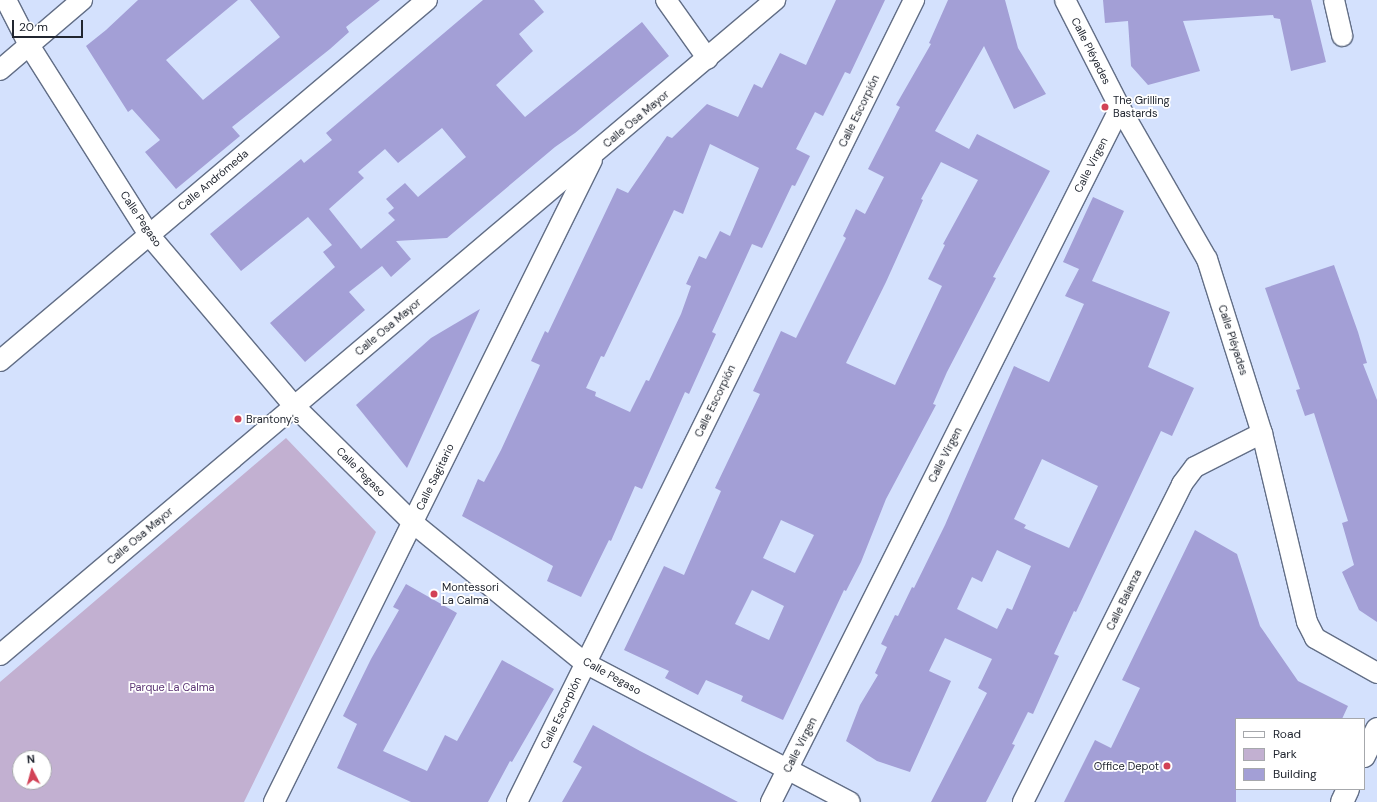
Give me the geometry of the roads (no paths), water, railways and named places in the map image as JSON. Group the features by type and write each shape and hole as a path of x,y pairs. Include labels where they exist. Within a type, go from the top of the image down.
{"main road":[{"path":"1365,754 1377,729"},
{"path":"1342,802 1348,790"}],"street":[{"name":"Calle Pegaso","path":"6,0 29,45 149,235 294,406 412,522 585,663 850,802"},
{"path":"0,70 82,0"},
{"name":"Calle Andrómeda","path":"0,361 427,0"},
{"path":"666,0 708,59"},
{"name":"Calle Osa Mayor","path":"0,654 708,59 775,0"},
{"name":"Calle Escorpión","path":"517,802 914,0"},
{"name":"Calle Pléyades","path":"1065,0 1120,108 1207,259 1262,433 1307,622 1315,638 1377,673"},
{"path":"1334,0 1342,36"},
{"name":"Calle Virgen","path":"772,802 1120,108"},
{"name":"Calle Sagitario","path":"274,802 596,153"},
{"name":"Calle Balanza","path":"1023,802 1182,484 1195,467 1262,433"}],"place":[{"name":"The Grilling Bastards","path":"1105,107"},
{"name":"Brantony's","path":"238,419"},
{"name":"Montessori La Calma","path":"434,594"},
{"name":"Office Depot","path":"1167,766"}],"park label":[{"name":"Parque La Calma","path":"172,687"}]}
